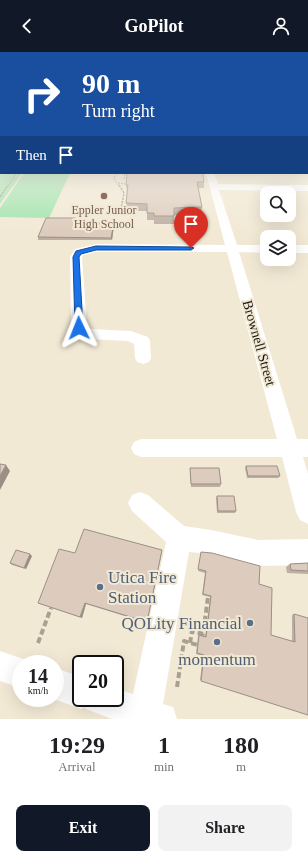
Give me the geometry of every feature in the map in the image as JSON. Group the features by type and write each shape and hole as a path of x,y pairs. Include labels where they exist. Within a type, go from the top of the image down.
{"street":[{"name":"Brownell Street","path":"210,174 222,221 298,447 308,512"},
{"path":"301,178 308,188"},
{"path":"214,187 308,188"},
{"path":"143,358 142,341 138,338 127,335 87,334 79,328 76,257 78,252 96,248 260,249"},
{"path":"296,249 308,249"},
{"path":"141,448 298,447"},
{"path":"140,503 179,538 211,542 258,552 308,552"},
{"path":"124,707 153,716 179,538"},
{"path":"0,666 12,670"}],"path":[{"path":"0,197 16,174"},
{"path":"116,174 114,179 124,193 121,209"},
{"path":"124,179 125,174"},
{"path":"118,183 125,184"},
{"path":"190,642 192,631 203,634 208,597"},
{"path":"38,643 51,608"},
{"path":"177,687 184,641 197,645"}],"green space":[{"path":"0,174 21,174 21,175 0,204"},
{"path":"23,174 70,174 49,218 0,217 0,208"}],"building":[{"path":"127,174 203,174 204,182 197,182 202,207 174,208 174,216 154,216 154,213 147,213 147,204 126,203 128,185 126,185"},
{"path":"46,218 76,218 74,223 114,223 111,238 38,237"},
{"path":"0,464 6,465 0,476"},
{"path":"246,466 277,466 280,476 248,476"},
{"path":"190,468 219,468 221,484 191,484"},
{"path":"217,496 234,496 236,511 218,511"},
{"name":"Utica Fire Station","path":"84,529 162,550 147,622 85,603 80,617 38,603 59,549 75,553"},
{"path":"16,550 30,554 24,568 10,563"},
{"path":"201,552 212,553 260,566 259,584 272,588 271,635 295,642 294,614 308,618 308,715 201,681 204,655 197,653 199,635 206,637 211,596 203,594 206,571 198,569"},
{"path":"308,563 308,571 291,570 290,564"}],"place":[{"name":"Eppler Junior High School","path":"104,196"},
{"name":"Utica Fire Station","path":"100,587"},
{"name":"QOLity Financial","path":"250,623"},
{"name":"momentum","path":"217,642"}],"route":[{"path":"79,328 76,257 78,252 96,248 191,248"}]}
